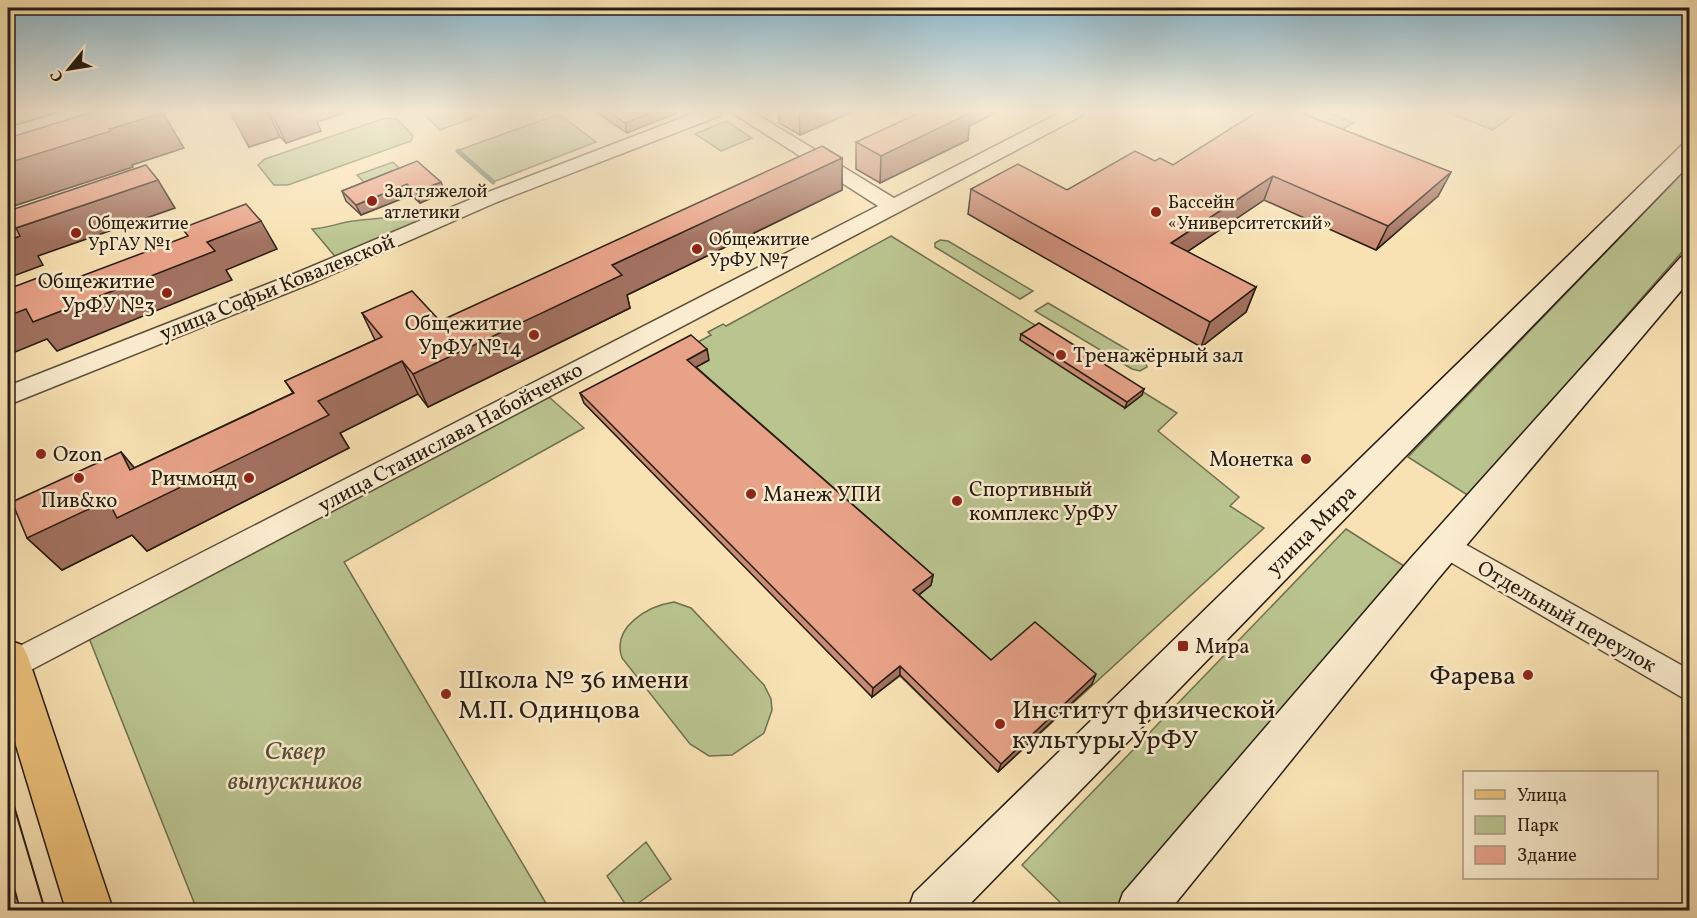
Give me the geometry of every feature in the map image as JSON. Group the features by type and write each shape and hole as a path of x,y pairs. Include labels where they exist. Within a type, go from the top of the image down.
{"main road":[{"path":"9,663 90,910"}],"street":[{"name":"улица Софьи Ковалевской","path":"8,396 309,276 490,198 602,155"},
{"path":"810,155 893,206"},
{"name":"улица Станислава Набойченко","path":"9,663 993,155"},
{"name":"улица Мира","path":"931,910 1684,155"},
{"path":"1140,910 1445,545 1689,263"},
{"name":"Отдельный переулок","path":"1445,545 1689,687"}],"green space":[{"path":"277,155 372,155 288,185 274,185 258,165 265,159"},
{"path":"464,155 563,155 493,182"},
{"path":"393,162 405,174 369,187 357,175"},
{"path":"1689,166 1689,244 1469,496 1408,457"},
{"path":"419,213 440,218 338,260 312,229 353,221"},
{"name":"Спортивный комплекс УрФУ","path":"891,236 1177,413 1158,431 1239,497 1230,506 1264,528 998,772 900,676 872,697 584,403 711,335 708,332 723,324 726,326"},
{"path":"940,240 948,241 1033,291 1020,299 935,247 935,243"},
{"path":"1048,303 1145,360 1147,367 1140,371 1132,369 1035,311"},
{"name":"Сквер выпускников","path":"549,397 584,428 344,562 550,910 197,910 89,638"},
{"path":"1346,529 1415,573 1126,910 1068,910 1022,865"},
{"path":"674,602 691,608 764,685 771,699 772,710 764,733 732,755 709,756 690,744 622,658 620,647 622,637 634,620 653,608"},
{"path":"646,842 671,879 629,910 607,876"}],"building":[{"path":"8,155 34,155 8,163"},
{"path":"803,155 837,155 842,158 612,265 622,275 413,374 402,361 318,401 329,415 117,518 108,500 27,538 12,502 121,452 130,470 294,393 285,381 382,337 362,313 412,291 440,321"},
{"path":"1128,155 1143,155 1155,161 1160,158 1173,165 1189,155 1408,155 1451,172 1388,226 1273,176 1171,243 1256,287 1210,322 971,189 1018,164 1067,190"},
{"path":"417,161 441,182 416,192 407,184 356,205 342,191"},
{"path":"146,165 158,180 16,228 20,236 8,241 8,211"},
{"path":"246,204 261,221 207,242 215,251 33,322 26,309 8,316 8,289 40,277 47,289 188,236 182,228"},
{"name":"Тренажёрный зал","path":"1039,323 1144,389 1127,402 1021,334"},
{"name":"Манеж УПИ","path":"691,335 707,349 687,360 933,575 913,590 991,660 1035,622 1096,674 1001,764 900,666 873,688 580,393"}],"waterway":[{"path":"462,155 493,182"}],"tram line":[{"path":"8,786 45,910"},
{"path":"8,865 20,910"}],"place":[{"name":"Зал тяжелой атлетики","path":"372,201"},
{"name":"Бассейн «Университетский»","path":"1156,212"},
{"name":"Общежитие УрГАУ №1","path":"76,233"},
{"name":"Общежитие УрФУ №7","path":"697,249"},
{"name":"Общежитие УрФУ №3","path":"167,293"},
{"name":"Общежитие УрФУ №14","path":"534,335"},
{"name":"Тренажёрный зал","path":"1061,355"},
{"name":"Ozon","path":"41,454"},
{"name":"Монетка","path":"1306,459"},
{"name":"Пив&ко","path":"79,478"},
{"name":"Ричмонд","path":"249,478"},
{"name":"Манеж УПИ","path":"751,494"},
{"name":"Спортивный комплекс УрФУ","path":"957,501"},
{"name":"Мира","path":"1183,646"},
{"name":"Фарева","path":"1528,675"},
{"name":"Школа № 36 имени М.П. Одинцова","path":"446,694"},
{"name":"Институт физической культуры УрФУ","path":"1000,724"}]}
